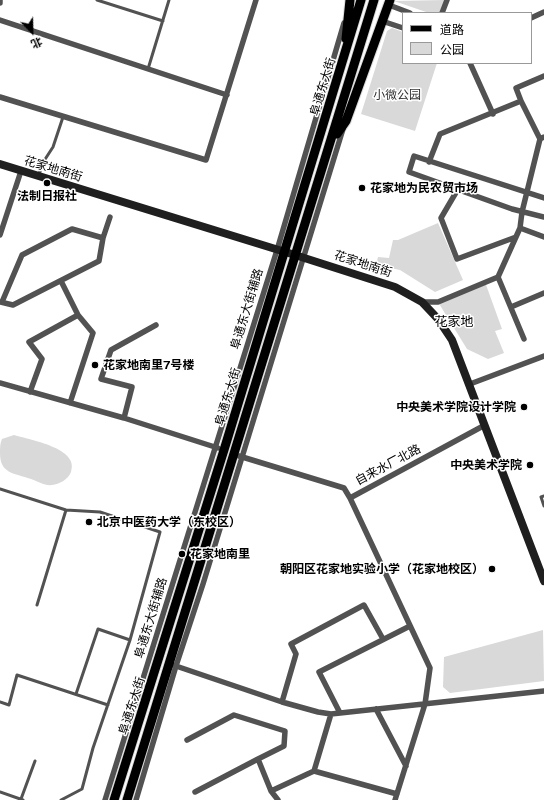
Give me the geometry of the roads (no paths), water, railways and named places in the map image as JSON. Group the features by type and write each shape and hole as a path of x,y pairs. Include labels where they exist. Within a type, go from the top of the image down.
{"main road":[{"name":"阜通东大街","path":"114,800 281,251 342,68 361,0"},
{"name":"阜通东大街","path":"127,800 172,665 299,256 374,0"},
{"path":"332,141 346,121 389,2"},
{"path":"342,68 350,3"}],"street":[{"path":"0,98 206,160 256,0"},
{"path":"442,12 447,0"},
{"path":"389,2 408,12"},
{"path":"281,251 350,3"},
{"path":"532,18 544,12"},
{"path":"0,20 227,95"},
{"path":"382,22 402,28"},
{"path":"470,64 493,114"},
{"path":"422,302 438,302 498,277 520,228 526,193 542,138 521,101 516,88 544,76"},
{"path":"429,162 440,134 493,114 521,101"},
{"path":"299,256 346,121"},
{"path":"544,198 414,156 409,172 522,212 544,217"},
{"name":"花家地南街","path":"0,164 395,287 422,302 438,319 452,340 542,572 544,582"},
{"path":"0,235 20,171"},
{"path":"458,190 441,218 457,259 516,237"},
{"path":"103,238 72,229 22,255 1,302 13,305 99,261 103,238 110,217"},
{"path":"520,228 544,237"},
{"path":"498,277 524,339"},
{"path":"61,280 78,315 93,333 70,403"},
{"path":"511,307 544,294"},
{"path":"30,392 42,359 29,342 78,315"},
{"path":"124,418 132,387 101,379 111,350 156,325"},
{"path":"470,384 544,356"},
{"path":"0,383 124,418 220,449"},
{"name":"自来水厂北路","path":"237,456 344,488 350,498 485,425"},
{"name":"阜通东大街辅路","path":"105,800 220,449"},
{"path":"271,791 314,771 396,797 424,704 430,668 350,498"},
{"path":"282,702 296,654 291,644 364,605 383,639"},
{"path":"340,713 319,672 410,626"},
{"path":"136,800 172,665 282,702 331,714 544,690"},
{"path":"376,709 406,766"},
{"path":"314,771 331,714"},
{"path":"188,740 234,716 285,731 284,746 195,792"},
{"path":"258,759 271,791 278,800"}],"lane":[{"path":"97,0 163,21"},
{"path":"148,68 169,0"},
{"path":"38,177 42,164 53,147 63,117"},
{"path":"0,489 66,510 100,512 160,532 130,640 93,748 82,789 61,800"},
{"path":"544,496 541,497 544,506"},
{"path":"37,605 66,510"},
{"path":"76,694 98,629 130,640"},
{"path":"0,702 9,705 17,675 108,705"},
{"path":"0,792 22,800 35,761"}],"place":[{"name":"法制日报社","path":"47,183"},
{"name":"花家地为民农贸市场","path":"362,188"},
{"name":"花家地南里7号楼","path":"95,365"},
{"name":"中央美术学院设计学院","path":"524,407"},
{"name":"中央美术学院","path":"530,465"},
{"name":"北京中医药大学（东校区）","path":"89,522"},
{"name":"花家地南里","path":"182,554"},
{"name":"朝阳区花家地实验小学（花家地校区）","path":"492,569"}],"district":[{"name":"花家地","path":"454,322"}],"park label":[{"name":"小微公园","path":"397,95"}]}
